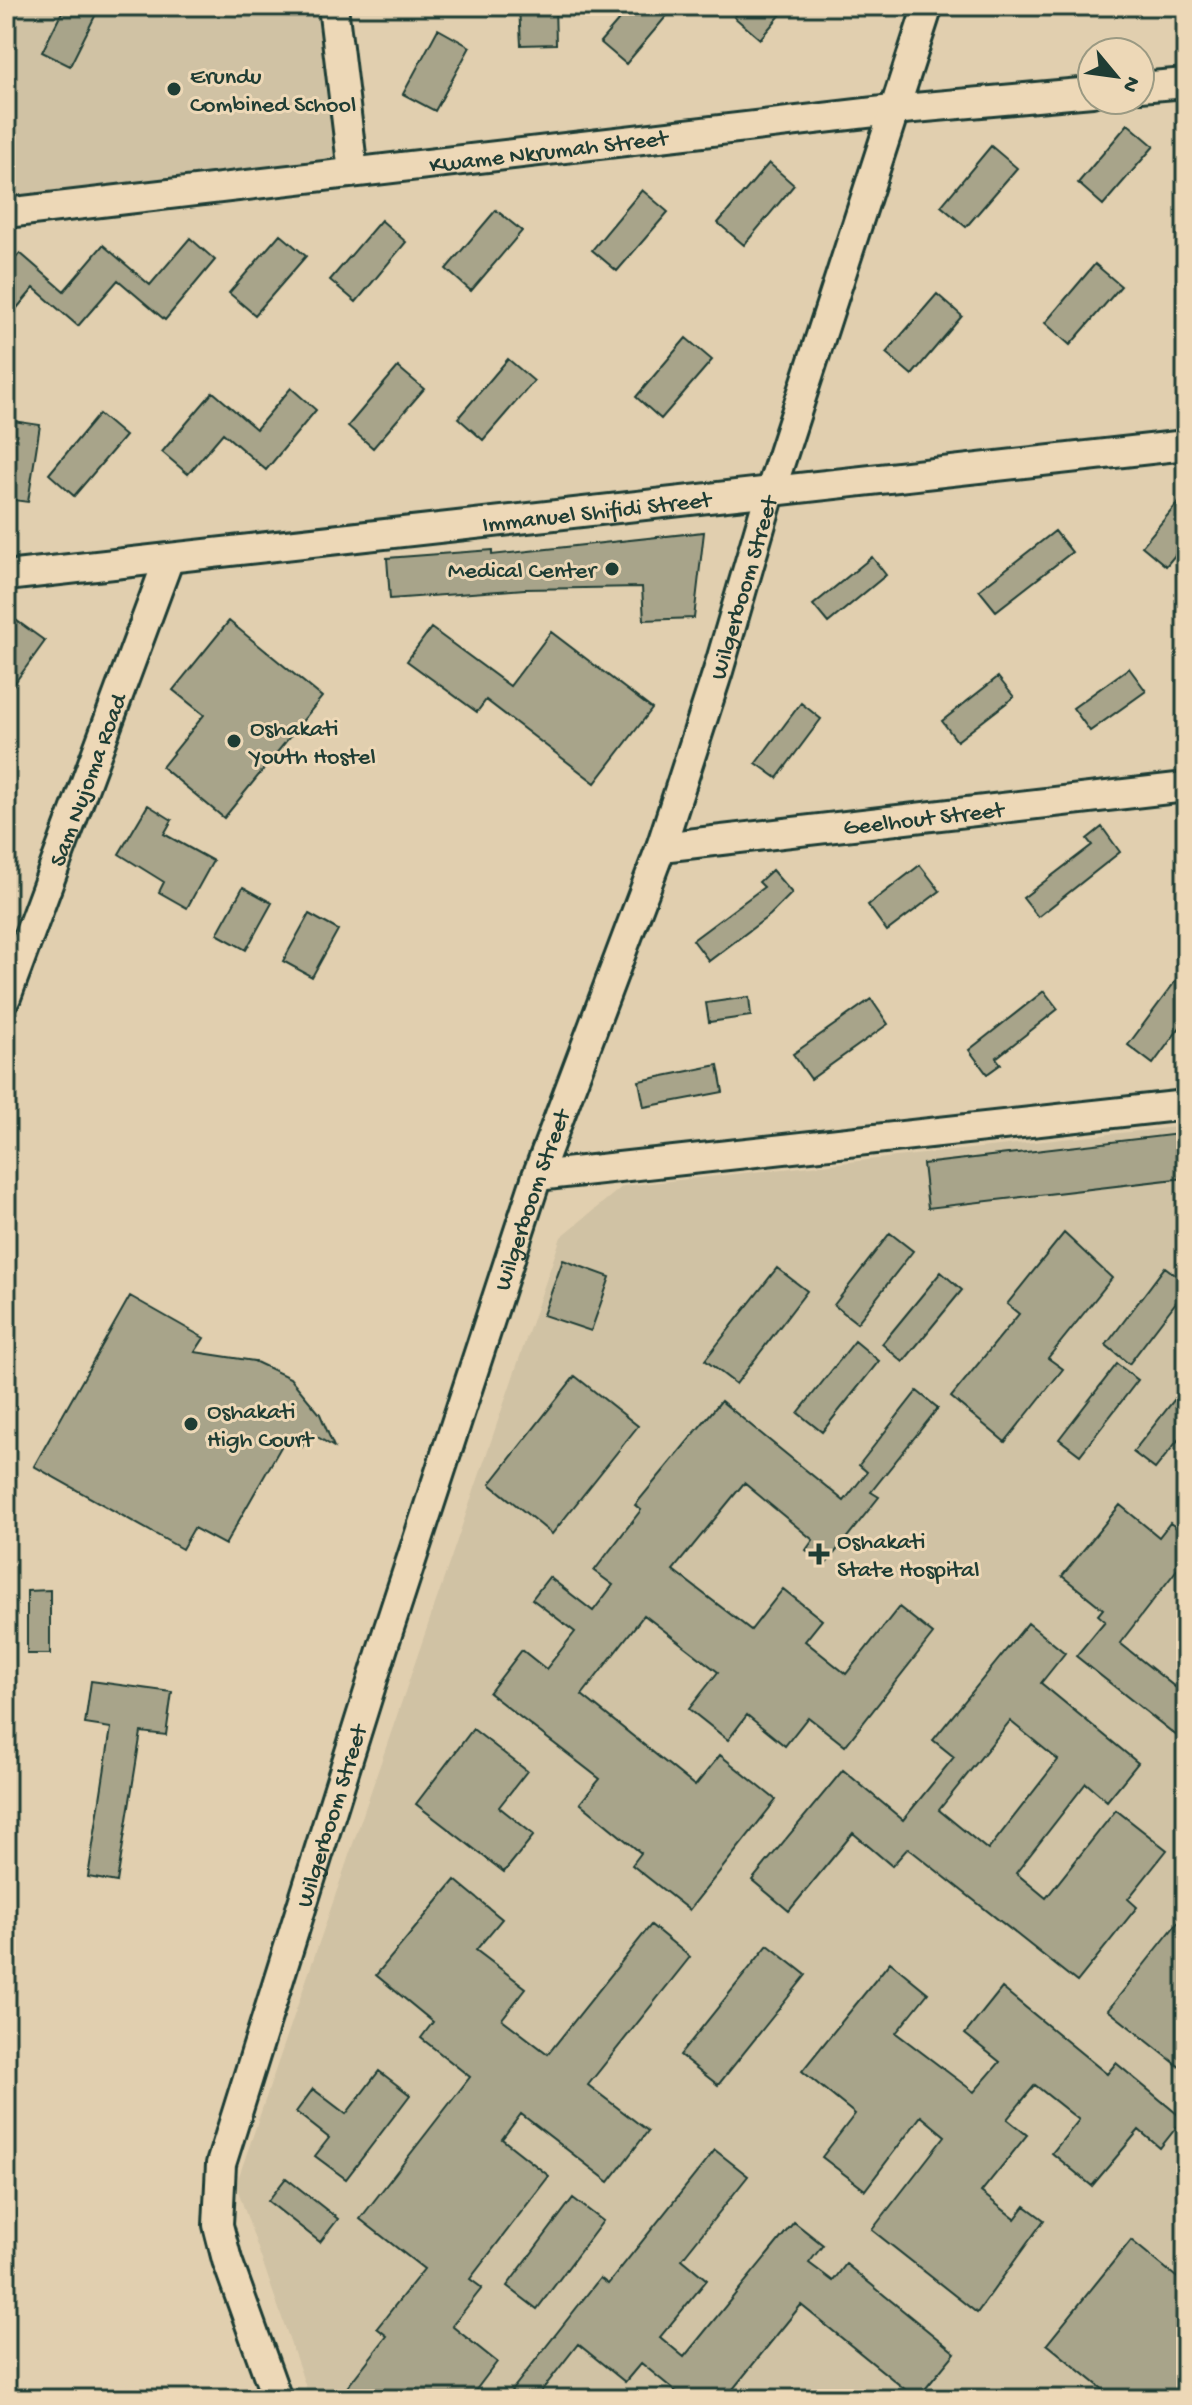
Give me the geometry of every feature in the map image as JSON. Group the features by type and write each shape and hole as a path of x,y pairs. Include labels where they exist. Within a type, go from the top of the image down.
{"street":[{"path":"333,6 353,172"},
{"name":"Wilgerboom Street","path":"277,2399 227,2260 218,2225 221,2164 388,1631 537,1176 661,847 718,671 770,493 928,6"},
{"path":"1156,86 1186,83"},
{"name":"Kwame Nkrumah Street","path":"6,213 892,110 1076,93"},
{"name":"Immanuel Shifidi Street","path":"6,576 168,561 1186,445"},
{"name":"Sam Nujoma Road","path":"6,997 168,561"},
{"name":"Geelhout Street","path":"661,847 1186,787"},
{"path":"537,1176 1186,1105"}],"shaded area":[{"name":"Erundu Combined School","path":"6,6 333,6 353,172 6,212"},
{"name":"Oshakati State Hospital","path":"1186,1126 1186,2399 310,2399 236,2185 561,1237 623,1186"}],"building":[{"path":"65,6 100,6 70,66 42,52"},
{"path":"519,6 555,6 556,44 521,45"},
{"path":"631,6 675,6 626,64 600,42"},
{"path":"744,6 788,6 760,39 734,17"},
{"path":"438,29 470,47 435,111 403,94"},
{"path":"1128,124 1154,146 1103,205 1078,183"},
{"path":"991,146 1017,168 966,227 941,206"},
{"path":"769,163 794,185 744,245 718,223"},
{"path":"642,190 668,212 617,271 592,250"},
{"path":"496,210 522,231 471,291 446,269"},
{"path":"381,220 406,242 356,302 330,280"},
{"path":"280,234 306,256 255,315 229,293"},
{"path":"190,238 215,260 165,320 118,280 78,326 34,288 6,321 6,269 20,253 64,291 103,245 150,285"},
{"path":"1095,264 1121,286 1070,345 1045,323"},
{"path":"937,294 962,316 912,375 886,353"},
{"path":"686,338 712,360 661,419 636,397"},
{"path":"508,359 534,381 483,440 458,418"},
{"path":"398,367 424,389 373,448 348,426"},
{"path":"291,388 316,410 266,470 223,433 188,474 162,452 213,392 256,429"},
{"path":"99,414 125,436 74,496 49,474"},
{"path":"6,420 40,425 28,502 6,499"},
{"path":"1186,493 1186,542 1166,566 1142,546"},
{"path":"1055,531 1072,552 996,611 979,590"},
{"name":"Medical Center","path":"704,532 694,618 644,620 642,587 525,589 390,599 387,558 492,550 492,555"},
{"path":"872,557 886,575 828,623 813,605"},
{"path":"13,618 45,641 6,695 6,627"},
{"name":"Oshakati Youth Hostel","path":"229,621 322,697 224,818 162,767 204,715 173,690"},
{"path":"431,628 510,686 551,632 652,709 595,783 486,700 477,712 407,661"},
{"path":"1129,668 1146,691 1090,731 1073,708"},
{"path":"998,677 1014,697 957,741 942,721"},
{"path":"801,703 821,719 777,778 756,763"},
{"path":"148,805 172,820 164,834 213,861 187,908 159,892 164,882 119,854"},
{"path":"1102,827 1120,852 1038,917 1023,898 1092,845 1087,839"},
{"path":"920,865 940,891 887,931 868,905"},
{"path":"772,870 792,893 770,915 709,961 693,940 764,887 759,882"},
{"path":"243,887 272,903 246,950 217,934"},
{"path":"309,914 338,930 312,977 283,961"},
{"path":"1186,967 1186,1019 1153,1064 1128,1045"},
{"path":"1044,991 1058,1009 996,1058 1001,1064 987,1074 969,1050"},
{"path":"749,997 751,1016 709,1022 706,1003"},
{"path":"871,999 888,1024 811,1079 793,1054"},
{"path":"718,1065 723,1092 644,1107 639,1081"},
{"path":"1179,1134 1184,1178 928,1208 923,1164"},
{"path":"890,1233 913,1251 857,1323 834,1305"},
{"path":"1064,1233 1112,1278 1048,1358 1063,1369 1005,1442 951,1397 1019,1314 1007,1304"},
{"path":"563,1260 610,1277 591,1331 543,1315"},
{"path":"1165,1267 1186,1283 1186,1289 1129,1364 1106,1345"},
{"path":"777,1268 807,1291 736,1384 705,1360"},
{"path":"941,1272 962,1290 903,1362 882,1344"},
{"name":"Oshakati High Court","path":"130,1296 204,1338 195,1352 254,1361 290,1378 320,1414 334,1447 311,1433 302,1447 286,1438 225,1545 194,1528 182,1549 34,1466"},
{"path":"855,1341 879,1361 822,1432 798,1413"},
{"path":"1117,1364 1138,1380 1080,1455 1059,1439"},
{"path":"575,1376 638,1426 552,1534 490,1484"},
{"path":"1186,1385 1186,1430 1155,1469 1133,1452"},
{"path":"917,1391 938,1408 871,1492 879,1497 825,1565 806,1550 813,1540 744,1483 673,1570 751,1630 783,1589 822,1620 805,1641 846,1674 899,1607 933,1634 845,1746 808,1717 785,1746 747,1715 728,1740 689,1709 718,1672 644,1615 582,1695 695,1786 720,1755 776,1800 689,1910 632,1865 641,1853 580,1803 600,1779 489,1693 522,1650 546,1669 575,1632 532,1599 549,1577 593,1611 613,1585 594,1571 641,1510 635,1505 721,1401 844,1501 867,1472 859,1465"},
{"path":"1120,1505 1159,1537 1170,1523 1186,1535 1186,1558 1120,1643 1175,1687 1186,1673 1186,1725 1177,1736 1076,1656 1105,1621 1098,1615 1103,1609 1062,1576"},
{"path":"50,1590 50,1654 27,1654 27,1591"},
{"path":"1028,1623 1065,1653 1041,1683 1138,1763 1107,1801 1086,1783 1016,1873 1046,1898 1116,1810 1167,1850 1128,1899 1137,1907 1077,1982 908,1848 892,1866 853,1833 789,1911 752,1880 843,1770 903,1820 954,1757 933,1740","holes":["1010,1721 1058,1760 988,1850 939,1810"]},
{"path":"91,1681 172,1692 166,1735 141,1732 117,1882 88,1877 111,1728 85,1724"},
{"path":"473,1729 527,1771 499,1807 534,1835 504,1872 416,1804"},
{"path":"455,1880 502,1919 476,1950 526,1988 502,2019 548,2054 651,1925 690,1957 588,2085 648,2131 609,2182 521,2114 502,2139 549,2176 470,2279 482,2288 452,2326 497,2362 469,2399 338,2399 387,2336 377,2328 424,2269 360,2219 470,2077 421,2038 433,2022 376,1975"},
{"path":"1186,1912 1186,2072 1108,2010"},
{"path":"768,1945 806,1975 718,2085 680,2055"},
{"path":"890,1962 928,1993 896,2033 974,2092 1000,2062 965,2034 1002,1988 1107,2074 1116,2063 1183,2119 1160,2148 1139,2130 1092,2186 1052,2153 1079,2120 1035,2085 1007,2119 1027,2135 981,2192 1015,2219 1025,2206 1044,2220 977,2313 872,2230 945,2136 921,2116 865,2190 822,2157 855,2114 802,2071"},
{"path":"379,2071 410,2095 346,2179 315,2156 329,2138 296,2112 313,2089 346,2114"},
{"path":"715,2150 748,2176 682,2259 707,2280 660,2337 684,2357 794,2222 823,2245 809,2263 833,2281 846,2264 955,2353 917,2399 801,2305 725,2399 685,2399 641,2363 625,2382 578,2344 535,2399 505,2399 600,2278 608,2284"},
{"path":"286,2178 338,2219 320,2242 268,2201"},
{"path":"573,2198 603,2221 537,2309 507,2286"},
{"path":"1131,2240 1186,2285 1186,2399 1100,2399 1106,2392 1047,2344"}],"place":[{"name":"Erundu Combined School","path":"174,89"},
{"name":"Medical Center","path":"612,569"},
{"name":"Oshakati Youth Hostel","path":"234,741"},
{"name":"Oshakati High Court","path":"191,1424"},
{"name":"Oshakati State Hospital","path":"819,1554"}]}
